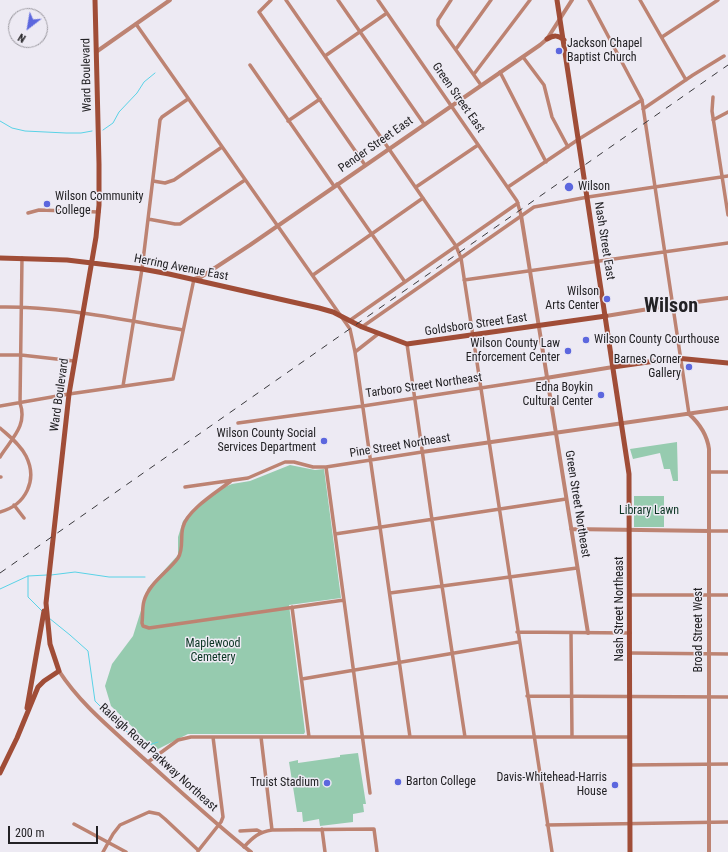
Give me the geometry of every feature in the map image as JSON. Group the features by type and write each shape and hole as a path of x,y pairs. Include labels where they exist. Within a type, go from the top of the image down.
{"main road":[{"name":"Ward Boulevard","path":"60,671 50,644 46,603 68,394 96,237 99,164 95,0"},
{"name":"Nash Street East","path":"557,0 614,367"},
{"path":"547,39 552,36 556,36 564,40"},
{"name":"Herring Avenue East","path":"0,258 67,260 142,269 194,279 319,308 333,312 351,322"},
{"name":"Goldsboro Street East","path":"351,322 378,334 407,344 606,316"},
{"path":"614,367 680,358 728,363"},
{"name":"Nash Street Northeast","path":"614,367 621,423 630,474 630,852"},
{"path":"24,722 31,692 46,603"},
{"path":"0,773 24,722 38,687 44,681 60,671"}],"street":[{"path":"96,52 170,0"},
{"path":"271,0 259,12 365,165"},
{"path":"286,0 416,187 456,246 461,258 517,632 552,852"},
{"path":"338,0 424,124"},
{"name":"Green Street East","path":"378,0 508,187 518,203 521,215"},
{"path":"451,0 438,20 438,25 481,85"},
{"path":"456,49 491,0"},
{"path":"474,74 530,0"},
{"name":"Pender Street East","path":"194,279 201,277 523,57 547,39 572,0"},
{"path":"589,0 642,100 689,414"},
{"path":"640,0 686,80"},
{"path":"662,36 718,0"},
{"path":"325,56 387,13"},
{"path":"136,24 350,328 363,406 410,737"},
{"path":"643,109 724,56"},
{"path":"523,57 544,85 552,117 568,147"},
{"path":"250,66 405,282"},
{"path":"500,72 546,162"},
{"path":"713,97 713,120 728,215"},
{"path":"122,386 142,269 160,120 188,99"},
{"path":"288,121 320,99"},
{"path":"508,187 579,139 642,100"},
{"path":"713,120 728,112"},
{"path":"416,187 478,145"},
{"path":"153,181 165,183 174,180 222,147"},
{"path":"362,327 534,207 588,197 728,176"},
{"path":"148,219 180,224 245,180"},
{"path":"313,275 423,198"},
{"path":"351,322 405,282 518,203"},
{"path":"28,213 39,210 98,212"},
{"path":"521,215 546,378"},
{"path":"464,280 728,243"},
{"path":"0,457 21,427 22,258"},
{"path":"0,406 68,394 173,379 194,279"},
{"path":"606,316 672,305 728,298"},
{"path":"0,307 21,307 83,314 183,330"},
{"path":"355,352 378,334"},
{"path":"407,344 465,737"},
{"path":"0,355 21,355 74,361"},
{"name":"Tarboro Street Northeast","path":"238,423 363,406 614,367"},
{"name":"Green Street Northeast","path":"546,378 588,633"},
{"name":"Pine Street Northeast","path":"185,487 231,481 254,476 285,462 294,462 313,467 326,467 488,442 728,408"},
{"name":"Broad Street West","path":"689,414 701,426 707,439 709,449 709,852"},
{"path":"0,428 12,439 26,456 31,478 30,486 26,494 8,510 0,512"},
{"path":"326,467 370,793"},
{"path":"709,472 728,472"},
{"path":"231,481 197,508 186,519 182,532 181,548 178,558 150,590 145,600 142,623 143,626 149,628 344,600"},
{"path":"335,534 566,499"},
{"path":"14,505 24,518"},
{"path":"571,529 728,531"},
{"path":"390,593 577,568"},
{"path":"630,595 728,595"},
{"path":"292,607 309,737"},
{"path":"517,632 630,633"},
{"path":"571,633 572,736"},
{"path":"302,679 519,642"},
{"path":"630,652 728,654"},
{"name":"Raleigh Road Parkway Northeast","path":"60,671 71,689 88,707 218,826 251,852"},
{"path":"527,696 728,696"},
{"path":"103,852 120,825 149,812 159,814 198,851 218,826 222,816 213,737"},
{"path":"261,737 272,830"},
{"path":"148,762 181,738 630,737"},
{"path":"630,765 728,764"},
{"path":"548,825 728,822"},
{"path":"74,824 126,852"},
{"path":"322,829 325,852"},
{"path":"244,847 254,836 261,832 272,830 374,829 377,852"},
{"path":"240,831 257,830 261,832"}],"green space":[{"path":"677,442 678,481 673,481 670,469 664,469 660,453 633,459 630,449"},
{"name":"Maplewood Cemetery","path":"290,465 315,470 324,469 341,598 289,605 305,732 304,734 188,734 156,750 111,706 105,686 112,664 133,636 148,588 178,555 178,537 183,521 195,508 220,489 232,484 250,481"},
{"name":"Library Lawn","path":"634,496 664,496 664,527 634,527"},
{"name":"Truist Stadium","path":"358,753 366,804 363,804 364,812 353,814 353,822 320,826 319,819 303,822 302,812 297,812 289,762 298,760 298,763"}],"waterway":[{"path":"103,130 113,123 119,112 137,93 144,82 155,73"},
{"path":"0,121 12,128 25,131 66,133 92,131"},
{"path":"51,575 75,572 109,577 145,577"},
{"path":"0,589 28,576 47,575"},
{"path":"28,576 28,597 42,611"},
{"path":"49,618 88,651 95,701 143,747 158,742"}],"railway":[{"path":"0,573 728,65"}],"place":[{"name":"Jackson Chapel Baptist Church","path":"559,51"},
{"name":"Wilson","path":"569,187"},
{"name":"Wilson Community College","path":"47,204"},
{"name":"Wilson Arts Center","path":"607,299"},
{"name":"Wilson County Courthouse","path":"586,340"},
{"name":"Wilson County Law Enforcement Center","path":"568,351"},
{"name":"Barnes Corner Gallery","path":"689,367"},
{"name":"Edna Boykin Cultural Center","path":"601,395"},
{"name":"Wilson County Social Services Department","path":"324,441"},
{"name":"Barton College","path":"398,782"},
{"name":"Truist Stadium","path":"327,783"},
{"name":"Davis-Whitehead-Harris House","path":"615,785"}],"district":[{"name":"Wilson","path":"671,307"}]}
